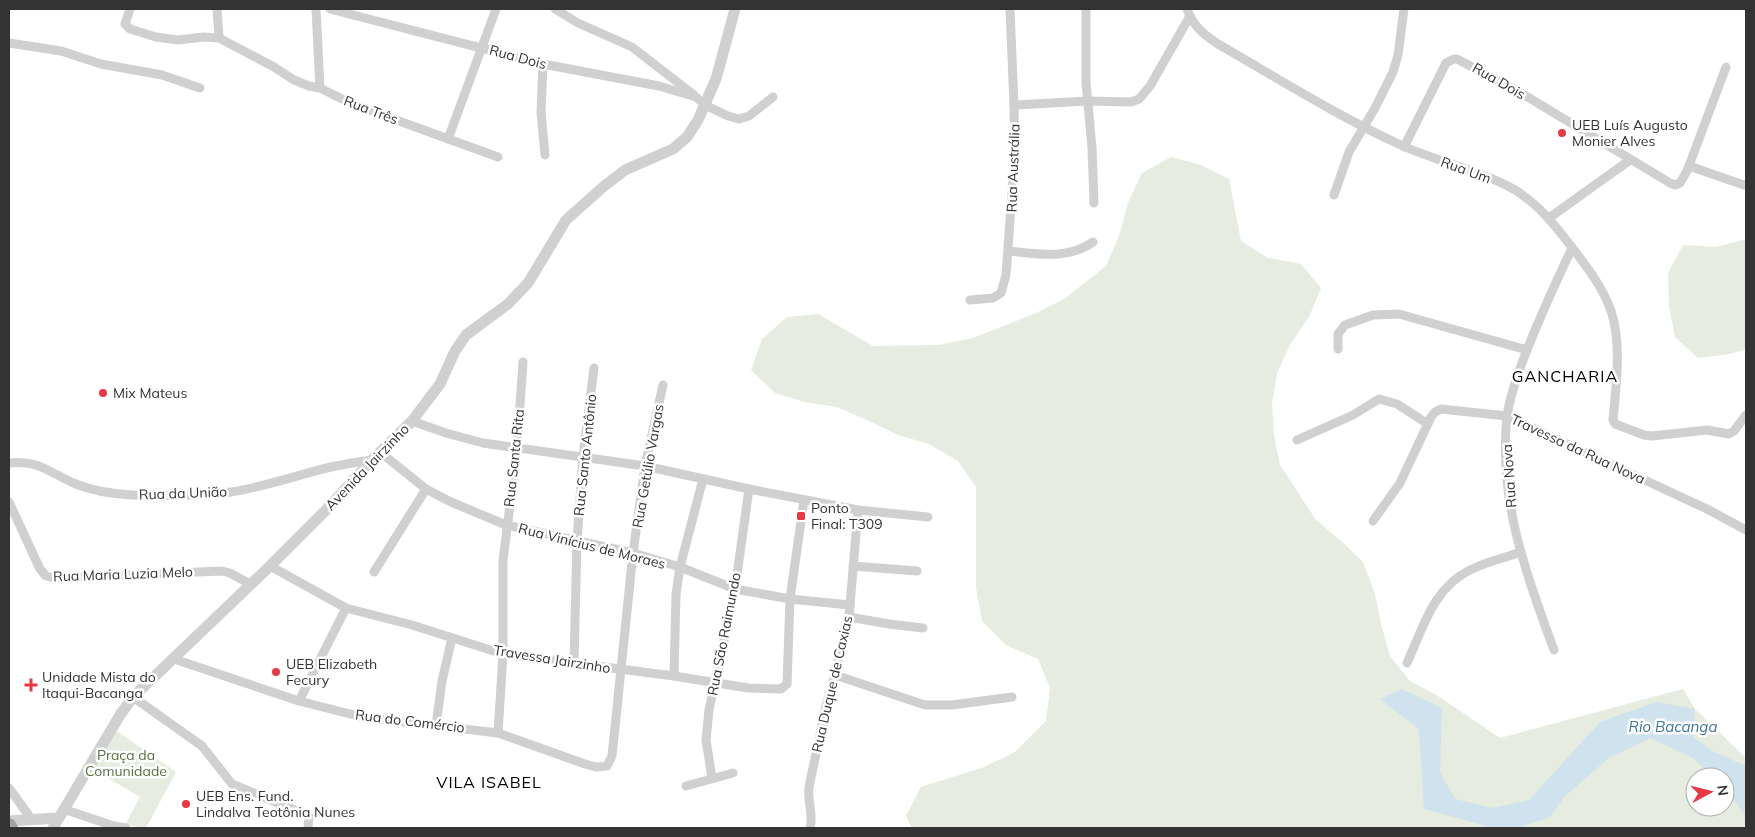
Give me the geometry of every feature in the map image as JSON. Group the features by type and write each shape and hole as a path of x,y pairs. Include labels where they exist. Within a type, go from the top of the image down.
{"street":[{"path":"130,9 126,19 126,27 156,37 178,40 204,37 219,38 217,9"},
{"path":"316,9 320,88"},
{"name":"Rua Dois","path":"330,9 362,12 542,64 647,84 700,101"},
{"path":"448,139 496,9"},
{"path":"556,9 578,23 632,47 670,74 700,101 728,116 740,119 749,116 773,98"},
{"path":"412,421 440,384 455,351 466,335 508,304 528,283 566,220 602,187 625,170 673,149 693,130 700,101 716,79 735,9"},
{"name":"Rua Austrália","path":"970,300 993,298 1001,294 1006,275 1015,152 1010,9"},
{"path":"1086,9 1087,101 1092,148 1094,203"},
{"path":"1334,195 1349,152 1362,127 1375,108 1393,72 1398,55 1404,9"},
{"path":"1014,105 1087,101 1131,102 1139,99 1157,76 1188,12"},
{"name":"Rua Um","path":"1188,12 1195,26 1218,44 1362,127 1404,146 1506,185 1523,195 1549,218 1596,280 1612,312 1616,350 1614,420 1619,426 1652,436 1707,430 1726,434 1734,431 1746,416"},
{"name":"Rua Três","path":"219,38 294,80 320,88 342,99 498,157"},
{"path":"9,43 61,51 101,64 162,75 200,88"},
{"name":"Rua Dois","path":"1404,146 1446,63 1457,59 1516,90 1604,142 1630,160 1675,184 1681,182 1689,166 1726,66"},
{"path":"542,64 541,112 545,155"},
{"path":"1549,218 1630,160"},
{"path":"1689,166 1744,185"},
{"path":"1009,251 1069,254 1093,242"},
{"name":"Rua Nova","path":"1554,650 1532,593 1520,552 1511,514 1505,460 1507,416 1516,381 1548,298 1572,248"},
{"path":"1338,349 1338,334 1345,325 1373,315 1399,314 1527,350"},
{"name":"Rua Santa Rita","path":"498,733 503,654 502,561 517,448 523,362"},
{"name":"Rua Santo Antônio","path":"574,662 577,541 583,456 594,368"},
{"name":"Rua Getúlio Vargas","path":"612,756 633,553 645,466 663,385"},
{"path":"1297,440 1353,415 1379,399 1397,404 1428,424"},
{"name":"Travessa da Rua Nova","path":"1373,521 1400,483 1435,412 1441,409 1507,416 1707,509 1746,530"},
{"name":"Avenida Jairzinho","path":"58,818 133,697 270,566 412,421 483,443 645,466 858,510 928,517"},
{"name":"Rua da União","path":"9,463 26,462 38,464 76,484 97,490 130,495 204,494 232,491 376,456"},
{"name":"Rua Vinícius de Moraes","path":"376,456 451,502 506,525 633,553 680,567 735,589 790,599 850,604"},
{"path":"674,676 676,594 680,567 703,479"},
{"path":"374,572 426,488"},
{"name":"Rua São Raimundo","path":"712,778 706,740 709,710 735,589 749,489"},
{"path":"790,599 804,500"},
{"name":"Rua Maria Luzia Melo","path":"9,502 40,569 46,576 54,578 222,571 230,573 250,584"},
{"name":"Rua Duque de Caxias","path":"810,828 812,819 807,798 808,787 849,616 858,510"},
{"path":"1408,663 1432,607 1441,592 1451,582 1472,569 1520,552"},
{"name":"Travessa Jairzinho","path":"270,566 346,608 503,654 674,676 716,684 774,690 784,688 786,684 790,599"},
{"path":"853,566 917,570"},
{"path":"299,701 346,608"},
{"path":"849,616 923,628"},
{"path":"436,725 442,682 452,638"},
{"name":"Rua do Comércio","path":"174,658 299,701 362,717 498,733 596,767 608,766 612,756"},
{"path":"835,675 926,705 952,705 1012,697"},
{"path":"133,697 202,746 232,784 309,816 308,828"},
{"path":"686,786 733,773"},
{"path":"9,788 32,820"},
{"path":"9,821 58,818 126,828"}],"green space":[{"path":"1171,157 1201,165 1229,179 1241,241 1268,258 1301,264 1321,288 1309,317 1291,343 1277,373 1272,404 1274,435 1280,465 1316,520 1363,562 1375,594 1390,656 1410,681 1438,696 1500,738 1683,689 1695,709 1746,758 1746,828 912,828 906,816 921,787 984,767 1015,752 1046,721 1050,688 1038,659 1006,645 982,621 976,588 976,487 958,461 929,444 898,435 837,407 805,402 775,393 751,370 762,339 787,317 818,314 873,346 939,345 973,338 1034,314 1064,299 1106,266 1119,236 1128,203 1142,173"},
{"path":"1746,239 1746,349 1730,354 1698,358 1675,337 1669,306 1668,273 1683,245 1716,247"},
{"name":"Praça da Comunidade","path":"117,731 176,772 146,828 125,825 140,797 93,769"}],"water":[{"name":"Rio Bacanga","path":"1402,689 1442,708 1440,772 1455,799 1492,808 1529,800 1600,722 1656,702 1695,709 1693,737 1712,751 1746,766 1746,816 1735,801 1735,767 1702,767 1693,758 1650,738 1609,758 1565,796 1549,818 1516,828 1494,828 1424,809 1419,729 1380,699"}],"place":[{"name":"UEB Luís Augusto Monier Alves","path":"1562,133"},
{"name":"Mix Mateus","path":"103,393"},
{"name":"Ponto Final: T309","path":"801,516"},
{"name":"UEB Elizabeth Fecury","path":"276,672"},
{"name":"Unidade Mista do Itaqui-Bacanga","path":"31,685"},
{"name":"UEB Ens. Fund. Lindalva Teotônia Nunes","path":"186,804"}],"district":[{"name":"GANCHARIA","path":"1565,376"},
{"name":"VILA ISABEL","path":"489,782"}]}
